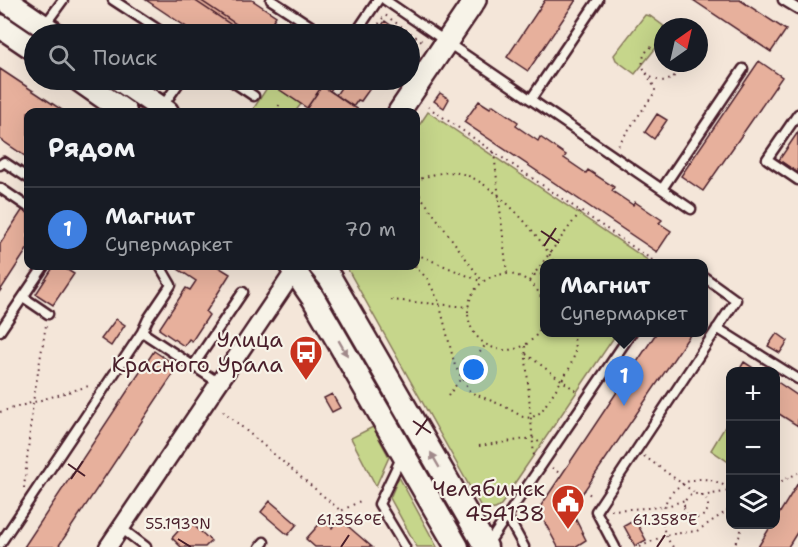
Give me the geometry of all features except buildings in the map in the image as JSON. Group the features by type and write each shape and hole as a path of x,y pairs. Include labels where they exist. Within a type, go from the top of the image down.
{"main road":[{"path":"0,26 24,42"},
{"path":"93,90 119,108"},
{"path":"135,90 161,108"},
{"path":"296,270 457,547"},
{"path":"323,270 486,547"}],"street":[{"path":"420,81 475,0"},
{"path":"402,108 414,90"},
{"path":"108,547 292,270"}],"lane":[{"path":"32,16 63,0"},
{"path":"113,0 150,24"},
{"path":"271,0 308,24"},
{"path":"362,24 378,0"},
{"path":"385,0 420,24"},
{"path":"531,99 598,0"},
{"path":"787,1 798,9"},
{"path":"420,24 691,209"},
{"path":"662,189 743,69"},
{"path":"165,108 175,90"},
{"path":"245,90 254,96"},
{"path":"798,114 767,159 798,180"},
{"path":"0,165 4,162 24,175"},
{"path":"0,188 24,204"},
{"path":"0,331 41,270"},
{"path":"0,544 142,333 148,319 171,285 162,270"},
{"path":"615,547 596,511 736,300 708,280"},
{"path":"192,366 243,292"},
{"path":"23,297 48,314"},
{"path":"717,328 798,379"},
{"path":"142,333 219,383"},
{"path":"486,547 629,337"},
{"path":"403,453 379,504 405,547"},
{"path":"507,516 524,547"},
{"path":"121,528 146,547"}],"path":[{"path":"379,24 385,15 398,24"},
{"path":"611,154 655,92 656,88 644,68 644,56 654,46"},
{"path":"646,73 656,80 668,80 678,72"},
{"path":"428,107 651,259"},
{"path":"494,152 507,274"},
{"path":"420,179 434,174 464,174 498,196 528,223 552,259"},
{"path":"420,195 483,282"},
{"path":"546,259 581,211"},
{"path":"420,256 483,282"},
{"path":"528,282 540,266"},
{"path":"418,270 427,278 440,304 455,366 470,392 504,406 523,417 531,418 541,412 562,380 575,354 574,337"},
{"path":"534,274 540,274"},
{"path":"540,297 528,282 518,276 499,275 483,282 472,296 469,307 470,323 474,331 486,344 495,348 506,350 525,345 540,329"},
{"path":"391,300 469,307"},
{"path":"21,512 33,402 48,314"},
{"path":"448,396 486,344"},
{"path":"525,345 536,474"},
{"path":"526,354 587,399"},
{"path":"0,412 111,379"},
{"path":"223,411 341,511 360,501"},
{"path":"479,446 532,438 552,450"},
{"path":"636,450 695,493 702,496 726,491"},
{"path":"780,482 798,472"},
{"path":"673,547 665,535 662,524 664,507 673,492 682,484 696,479 705,479 726,487"},
{"path":"596,511 664,507 685,500 695,493"},
{"path":"685,500 683,508 687,515 699,518 706,514 708,506 702,496"},
{"path":"640,547 665,535 697,531 726,512"},
{"path":"732,547 740,537 742,529"}],"green space":[{"path":"645,15 654,19 654,50 635,74 616,60 614,55"},
{"path":"266,90 280,90 301,104 298,108 254,108"},
{"path":"428,112 646,259 540,259 540,337 614,337 502,504 491,510 480,505 348,270 420,270 420,124"},
{"path":"726,425 726,460 711,450"},
{"path":"373,427 389,457 376,486 351,438"},
{"path":"399,477 437,547 417,547 390,498"}],"place":[{"name":"Улица Красного Урала","path":"306,381"},
{"name":"Магнит","path":"624,406"},
{"name":"Челябинск 454138","path":"568,530"}]}
